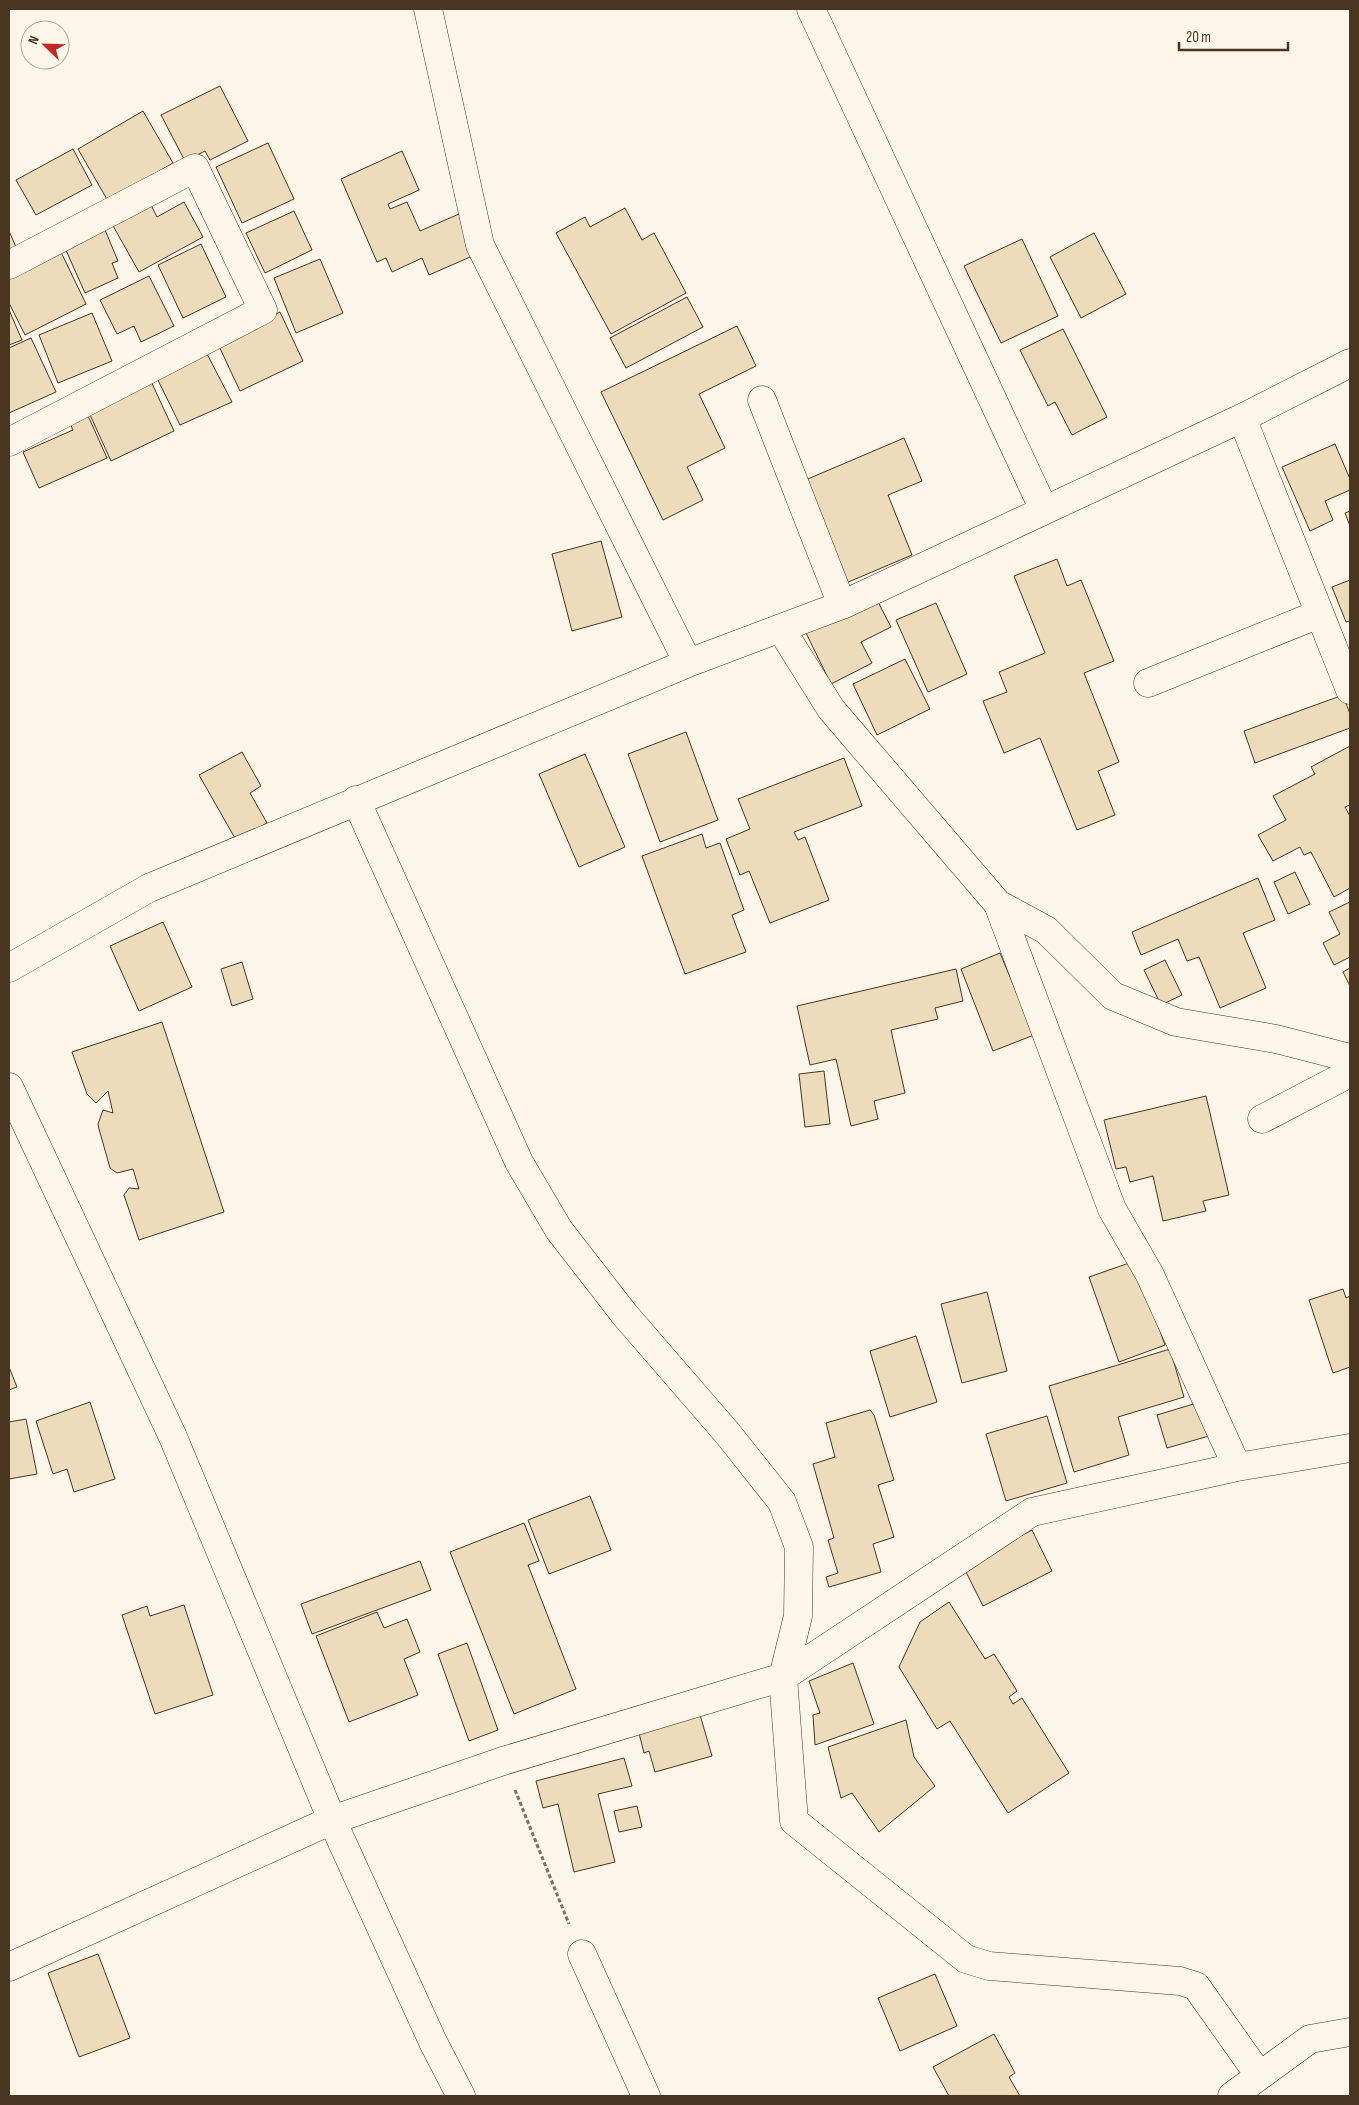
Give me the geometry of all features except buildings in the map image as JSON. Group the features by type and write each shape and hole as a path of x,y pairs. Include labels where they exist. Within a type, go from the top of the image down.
{"street":[{"path":"428,9 480,245 688,662"},
{"path":"811,9 1044,510"},
{"path":"9,265 196,168 263,310 9,442"},
{"path":"9,968 149,888 688,662 842,605 1242,418 1350,363"},
{"path":"762,400 842,605"},
{"path":"1242,418 1350,690"},
{"path":"1148,683 1319,614"},
{"path":"781,628 831,709 998,904 1112,1209 1150,1275 1237,1467"},
{"path":"356,800 519,1162 559,1230 625,1315 728,1434 782,1502 799,1547 798,1616 782,1677 794,1821 966,1959 989,1966 1180,1981 1196,1986 1259,2075"},
{"path":"998,904 1046,930 1113,996 1176,1022 1276,1039 1350,1058"},
{"path":"1262,1119 1350,1073"},
{"path":"9,1087 173,1437 332,1820 433,2042 461,2096"},
{"path":"9,1967 332,1820 503,1760 782,1677 1032,1512 1237,1467 1350,1448"},
{"path":"582,1954 646,2096"},
{"path":"1232,2096 1310,2038 1350,2032"}],"path":[{"path":"503,1760 582,1954"}]}
